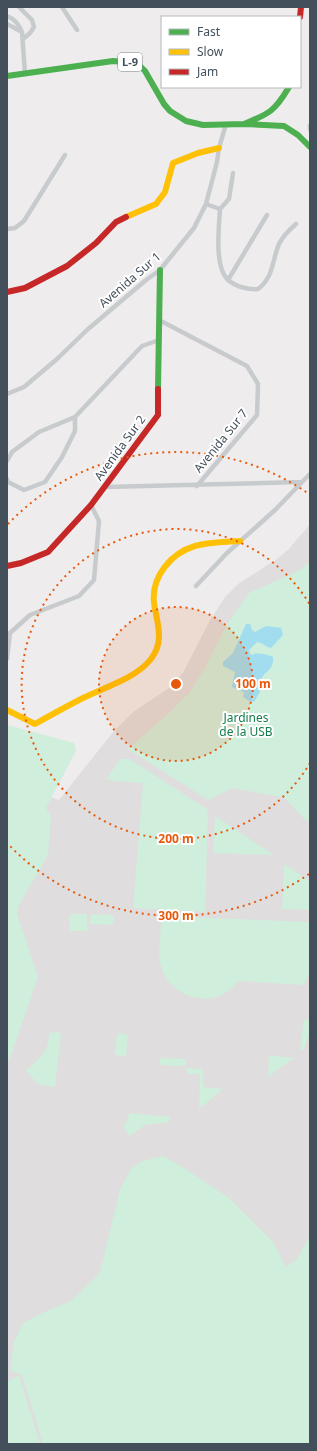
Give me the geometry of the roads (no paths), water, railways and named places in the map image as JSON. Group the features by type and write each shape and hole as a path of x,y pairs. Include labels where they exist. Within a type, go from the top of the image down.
{"street":[{"path":"19,7 32,20 34,27 23,39"},
{"path":"62,7 77,30"},
{"path":"7,16 12,18 18,24 22,32 25,74"},
{"path":"7,24 22,32"},
{"name":"L-9","path":"7,76 113,61 134,63 142,67 150,78 164,104 177,116 186,121 195,124 213,125 244,124 284,126 298,135 310,147"},
{"path":"244,124 266,115 280,102 288,88"},
{"name":"Avenida Sur 1","path":"7,394 24,387 57,359 87,330 160,270 194,228 206,204 226,124"},
{"path":"7,292 25,288 67,266 96,243 116,222 156,204 166,192 173,163 198,153 219,148"},
{"path":"7,229 15,228 24,221 65,154"},
{"path":"233,173 229,199 220,209 218,237 220,258 228,280 251,290 258,289 265,284 279,243 286,233 296,224"},
{"path":"206,204 220,209"},
{"path":"228,280 267,216"},
{"name":"Avenida Sur 2","path":"7,566 21,563 48,552 91,505 158,415 160,270"},
{"name":"Avenida Sur 7","path":"159,320 247,366 258,384 257,414 197,486"},
{"path":"7,461 12,452 39,432 76,417 142,346 159,340"},
{"path":"7,479 8,482 24,490 45,482 62,457 75,430 76,417"},
{"path":"196,586 226,554 275,510 310,474"},
{"path":"105,487 197,486 302,482"},
{"path":"7,659 10,633 30,615 79,596 94,580 99,521 91,505"},
{"path":"7,710 35,724 76,701 126,677 147,663 156,651 160,639 158,615 154,600 156,582 163,568 173,558 190,548 203,544 240,541"}],"water":[{"path":"246,624 250,624 252,630 255,632 266,626 281,628 283,635 271,648 257,642 249,650 251,655 262,654 273,657 273,663 261,680 259,685 260,692 254,702 243,697 244,692 232,687 235,672 223,666 223,662 233,653"}],"park label":[{"name":"Jardines de la USB","path":"246,725"}]}
